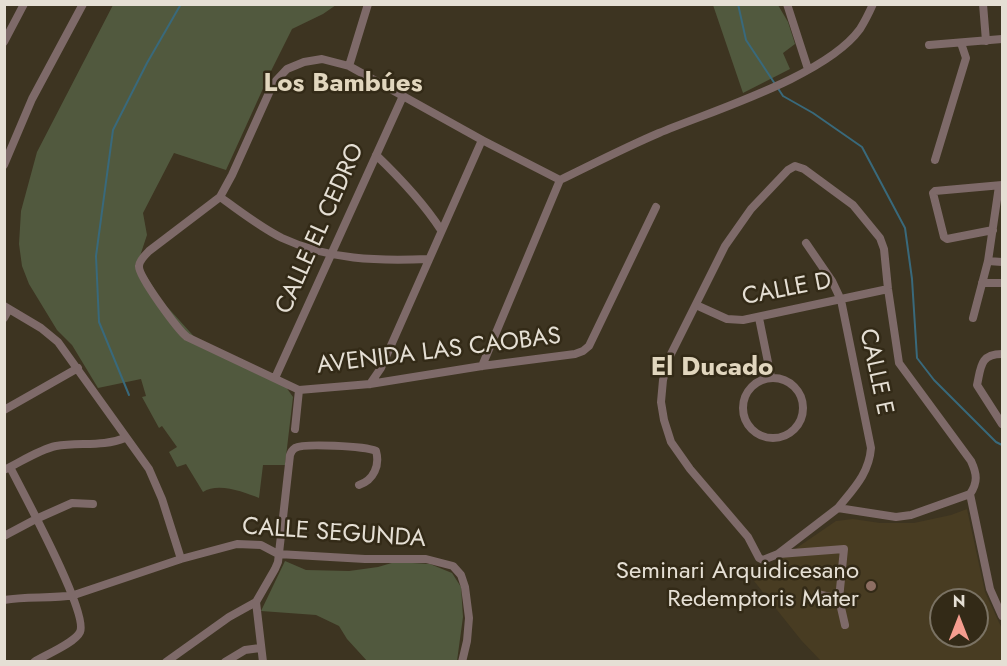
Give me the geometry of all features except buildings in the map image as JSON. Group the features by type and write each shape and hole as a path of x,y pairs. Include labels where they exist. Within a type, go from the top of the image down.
{"street":[{"path":"4,42 24,4"},
{"path":"4,165 32,99 83,4"},
{"path":"349,66 368,4"},
{"path":"787,4 808,69"},
{"path":"482,366 560,180 658,134 789,80 846,43 859,30 873,4"},
{"path":"983,4 986,41"},
{"path":"929,45 1002,39"},
{"path":"935,160 966,58 961,44"},
{"name":"AVENIDA LAS CAOBAS","path":"560,180 482,140 349,66 322,59 304,62 287,69 273,84 232,175 220,196 149,251 140,262 139,269 146,284 182,333 299,390 370,384 584,351 589,346 656,207"},
{"name":"CALLE EL CEDRO","path":"274,378 403,96"},
{"path":"370,384 381,368 482,140"},
{"path":"376,154 400,177 441,230"},
{"path":"845,625 839,599 844,549 778,554 763,560 759,558 748,537 670,442 661,402 663,380 669,358 725,246 751,209 788,170 795,166 804,169 853,205 880,238 884,249 899,363 971,461 977,479 970,494 990,589 1002,616"},
{"path":"973,318 988,261 1001,186 935,191 933,196 946,239 993,230"},
{"path":"220,196 262,226 308,248 354,259 428,260"},
{"name":"CALLE E","path":"778,554 838,507 867,469 871,448 841,300 832,281 806,243"},
{"path":"988,261 1002,262"},
{"path":"982,283 1002,282"},
{"name":"CALLE D","path":"696,305 727,319 743,320 888,289"},
{"path":"4,318 7,308 41,328 57,342 78,368 125,438 149,469 162,499 182,559"},
{"path":"759,318 771,377"},
{"path":"1002,354 994,354 981,363 977,386 1002,423"},
{"path":"4,410 78,368"},
{"path":"381,368 392,381"},
{"path":"771,377 789,381 801,394 804,403 801,421 789,434 780,438 771,438 754,432 748,425 742,408 748,391 754,384 771,377"},
{"path":"295,429 299,390"},
{"path":"34,662 75,639 81,631 82,621 74,596 36,519 7,468 48,448 65,445 110,444 125,438"},
{"path":"166,662 229,617 256,602 275,569 292,450 303,446 339,446 361,447 375,451 377,454 376,469 365,483 359,485"},
{"path":"838,507 896,517 912,515 970,494"},
{"path":"4,536 72,503 93,504"},
{"name":"CALLE SEGUNDA","path":"4,600 74,596 182,559 237,544 261,545 278,554 365,559 426,559 453,566 461,575 468,602 467,641 462,662"},
{"path":"817,594 839,599"},
{"path":"256,602 263,662"},
{"path":"225,662 245,650 260,648"}],"shaded area":[{"name":"Seminari Arquidicesano Redemptoris Mater","path":"967,509 984,588 929,588 929,648 989,648 989,601 1002,629 1002,661 821,661 801,640 754,581 779,560 836,521 853,519 880,523 914,523"}],"green space":[{"path":"113,5 336,5 292,29 226,170 174,153 143,213 147,235 138,262 161,300 199,342 286,387 293,397 285,465 263,465 259,498 223,488 203,492 186,464 177,467 169,452 177,447 162,426 159,428 142,397 146,396 141,379 98,388 72,345 57,330 29,284 22,266 19,244 21,211 37,152"},
{"path":"713,5 778,5 788,22 795,44 783,53 790,69 743,93"},
{"path":"285,561 306,570 349,571 395,562 430,564 452,573 461,587 463,617 457,661 368,662 347,639 339,626 316,615 261,611"}],"waterway":[{"path":"129,395 99,322 96,256 113,130 147,63 181,4"},
{"path":"738,4 746,40 783,96 813,113 862,147 905,228 912,279 917,358 934,380 996,442 1002,445"}],"place":[{"name":"Seminari Arquidicesano Redemptoris Mater","path":"871,586"}],"district":[{"name":"Los Bambúes","path":"343,85"},
{"name":"El Ducado","path":"712,369"}]}
